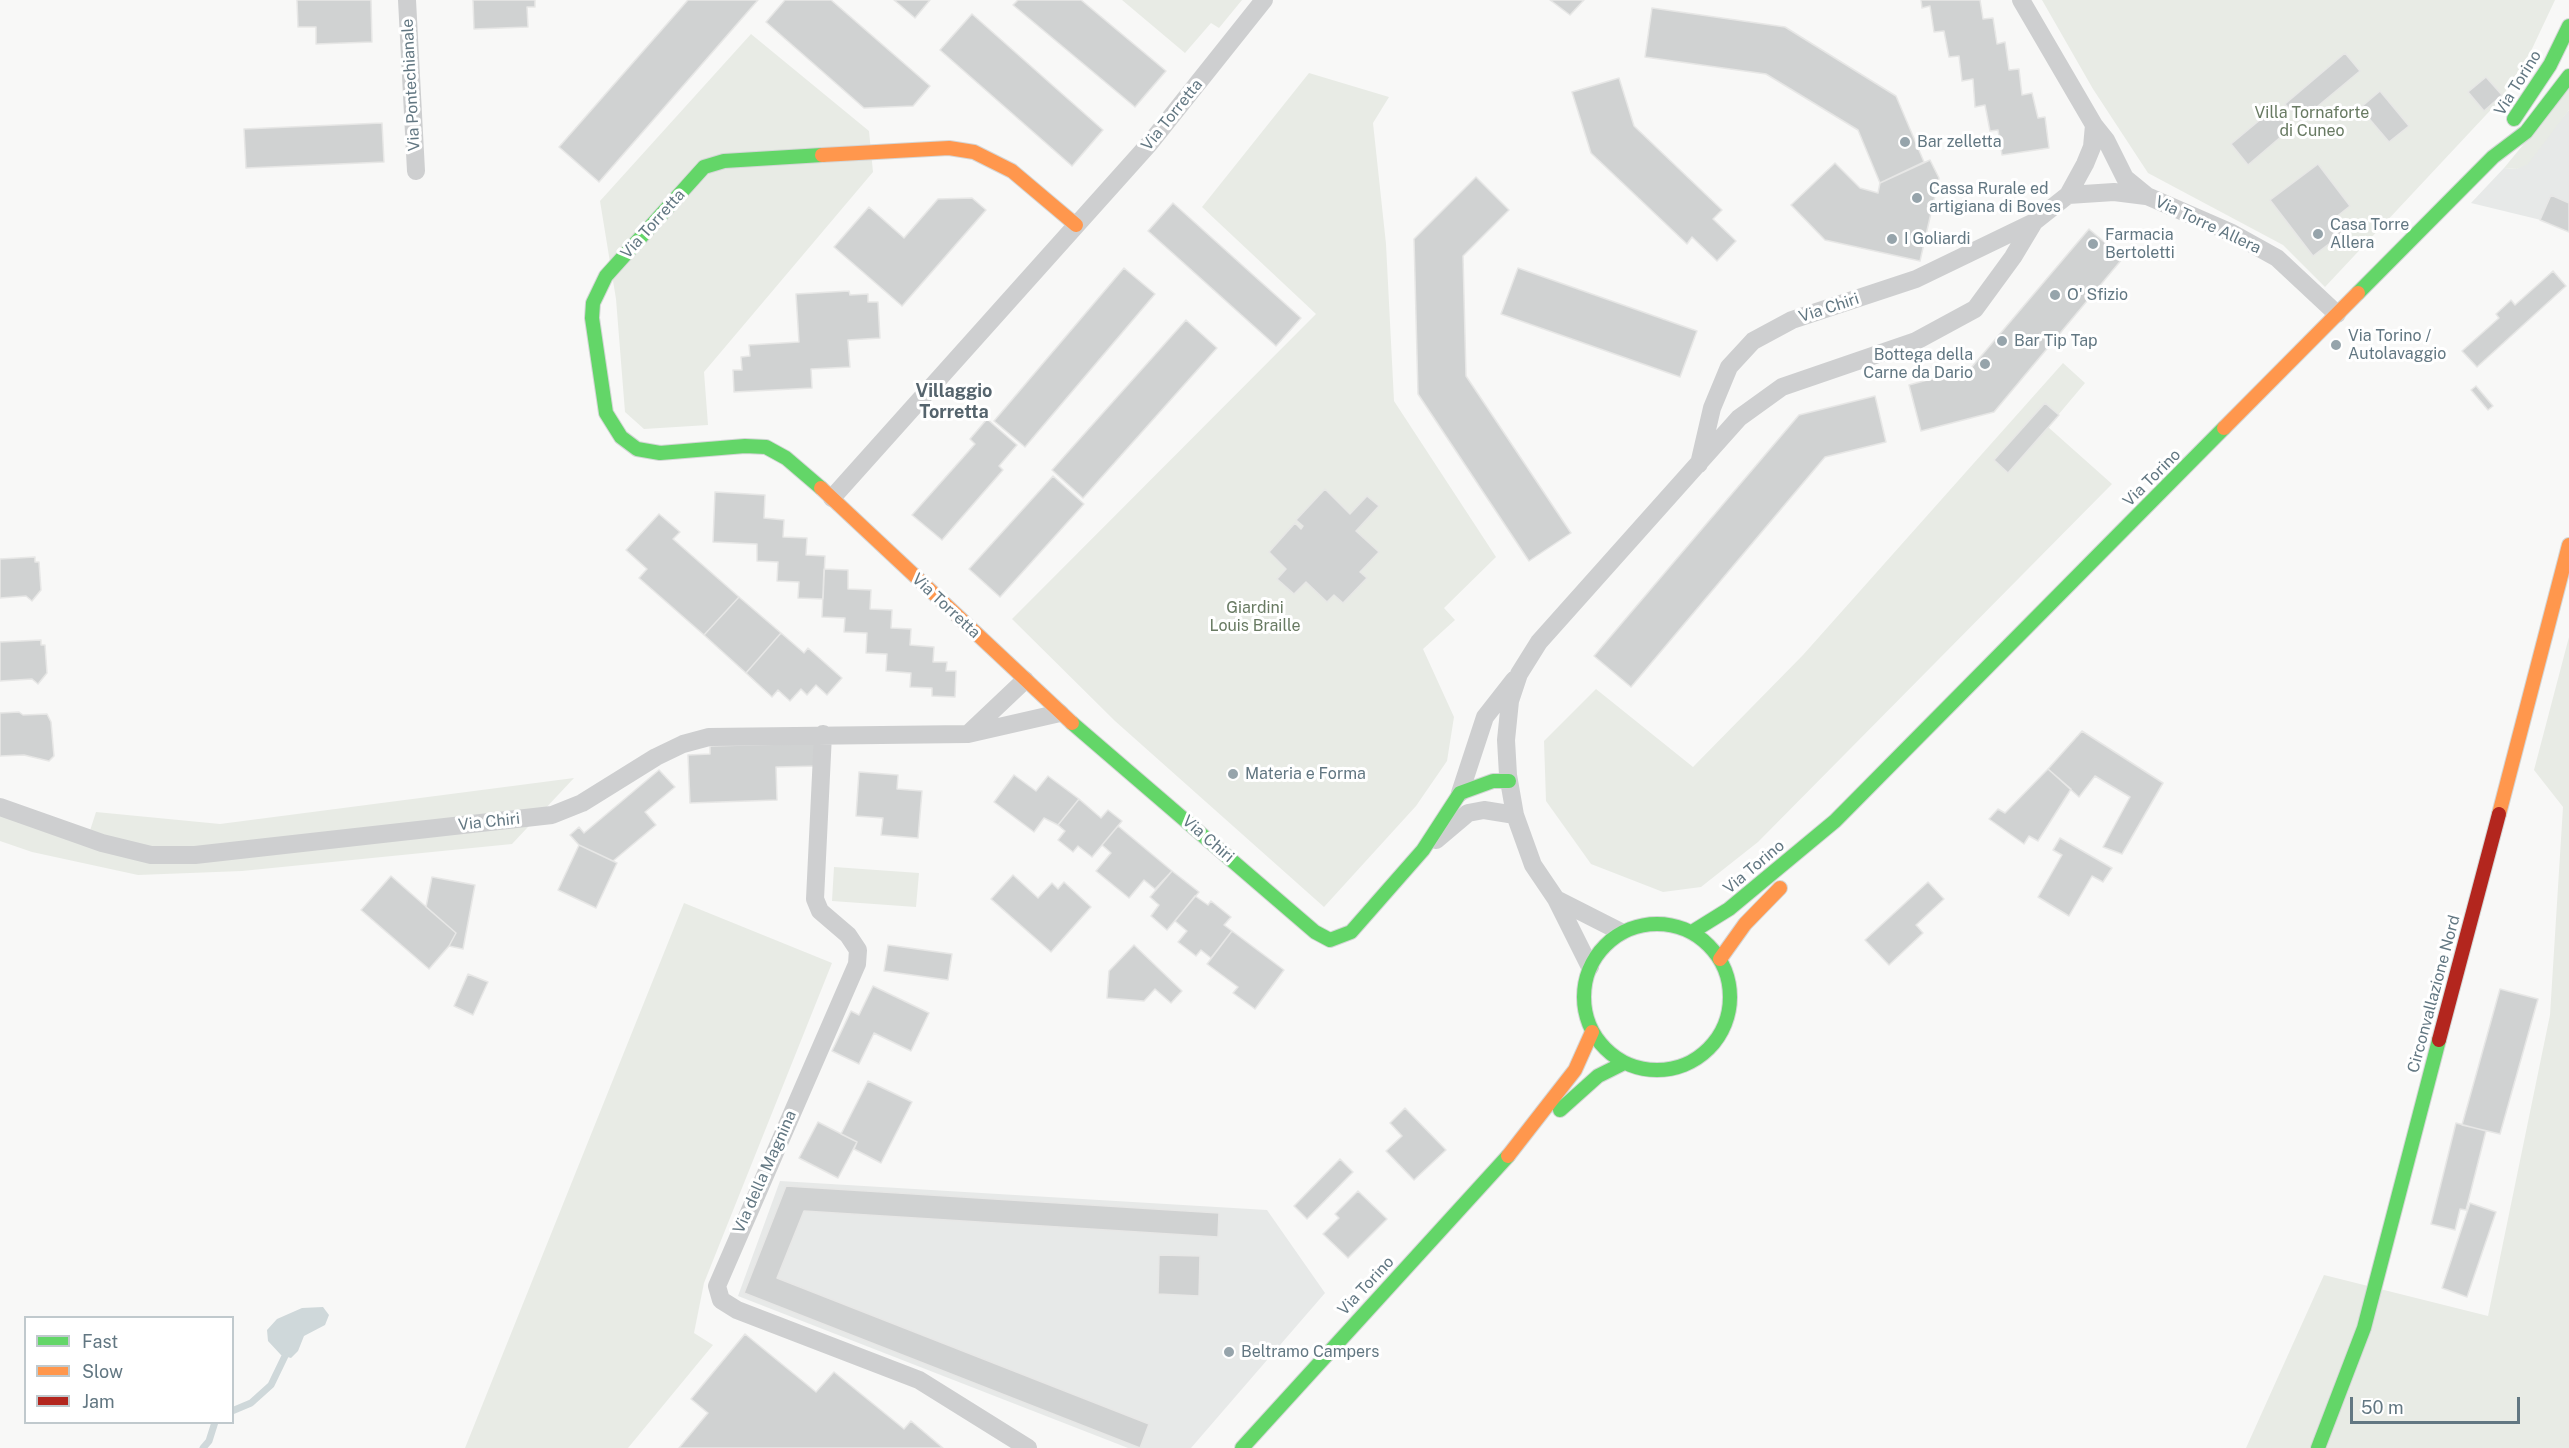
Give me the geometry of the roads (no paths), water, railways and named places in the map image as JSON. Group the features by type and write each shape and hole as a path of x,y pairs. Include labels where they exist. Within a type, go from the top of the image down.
{"main road":[{"name":"Via Torino","path":"2493,157 2515,117 2550,65 2569,26"},
{"name":"Via Torino","path":"1692,932 1729,909 1834,821 2493,157 2526,132 2569,76"},
{"name":"Via Torretta","path":"1060,713 803,471 765,447 745,446 660,453 637,449 621,437 606,413 592,318 593,303 606,276 705,167 724,161 949,148 974,152 1012,171 1076,225"},
{"name":"Circonvallazione Nord","path":"2318,1448 2364,1328 2569,544"},
{"name":"Via Chiri","path":"1060,713 1315,932 1330,940 1351,932 1423,850 1460,793"},
{"path":"1460,793 1493,781 1509,781"},
{"name":"Via Torino","path":"1720,959 1745,924 1816,851 1834,821"},
{"path":"1649,924 1678,926 1692,932 1708,944 1720,959 1728,978 1731,1005 1718,1038 1707,1052 1676,1068 1658,1071 1624,1063 1606,1050 1592,1032 1583,1000 1590,967 1603,947 1621,932 1649,924"},
{"name":"Via Torino","path":"1242,1448 1515,1148 1575,1070 1592,1032"},
{"name":"Via Torino","path":"1515,1148 1598,1076 1624,1063"}],"street":[{"name":"Via Pontechianale","path":"407,0 416,171"},
{"name":"Via Torretta","path":"832,498 1150,143 1264,0"},
{"name":"Via Torre Allera","path":"2021,0 2094,125 2106,140 2125,178 2147,196 2232,233 2277,258 2337,314"},
{"name":"Via Chiri","path":"1698,466 1712,408 1729,367 1753,341 1792,320 1916,279 2034,222 2068,195 2092,147 2094,125"},
{"path":"2068,195 2114,192 2147,196"},
{"name":"Via Chiri","path":"1460,793 1485,717 1519,674 1539,642 1739,418 1782,387 1916,341 1976,309 2013,257 2034,222"},
{"name":"Via Chiri","path":"1519,674 1510,701 1506,740 1509,781 1515,815 1533,865 1556,899 1590,967"},
{"path":"968,734 1025,680"},
{"name":"Via Chiri","path":"0,807 112,846 151,855 195,855 552,815 582,803 656,757 683,744 709,737 968,734 1060,713"},
{"name":"Via della Magnina","path":"823,734 816,899 820,911 848,935 858,950 856,964 726,1259 717,1286 721,1300 737,1310 920,1380 1028,1447"},
{"name":"Via Chiri","path":"1423,850 1468,813 1484,810 1515,815"},
{"name":"Via Chiri","path":"1556,899 1621,932"}],"waterway":[{"path":"234,1410 251,1403 271,1385 285,1356"},
{"path":"203,1448 209,1441 214,1424"}],"place":[{"name":"Bar zelletta","path":"1905,142"},
{"name":"Cassa Rurale ed artigiana di Boves","path":"1917,198"},
{"name":"Casa Torre Allera","path":"2318,234"},
{"name":"I Goliardi","path":"1892,239"},
{"name":"Farmacia Bertoletti","path":"2093,244"},
{"name":"O' Sfizio","path":"2055,295"},
{"name":"Bar Tip Tap","path":"2002,341"},
{"name":"Via Torino / Autolavaggio","path":"2336,345"},
{"name":"Bottega della Carne da Dario","path":"1985,364"},
{"name":"Materia e Forma","path":"1233,774"},
{"name":"Beltramo Campers","path":"1229,1352"}],"district":[{"name":"Villaggio Torretta","path":"954,401"}],"park label":[{"name":"Villa Tornaforte di Cuneo","path":"2312,122"},
{"name":"Giardini Louis Braille","path":"1255,617"}]}
